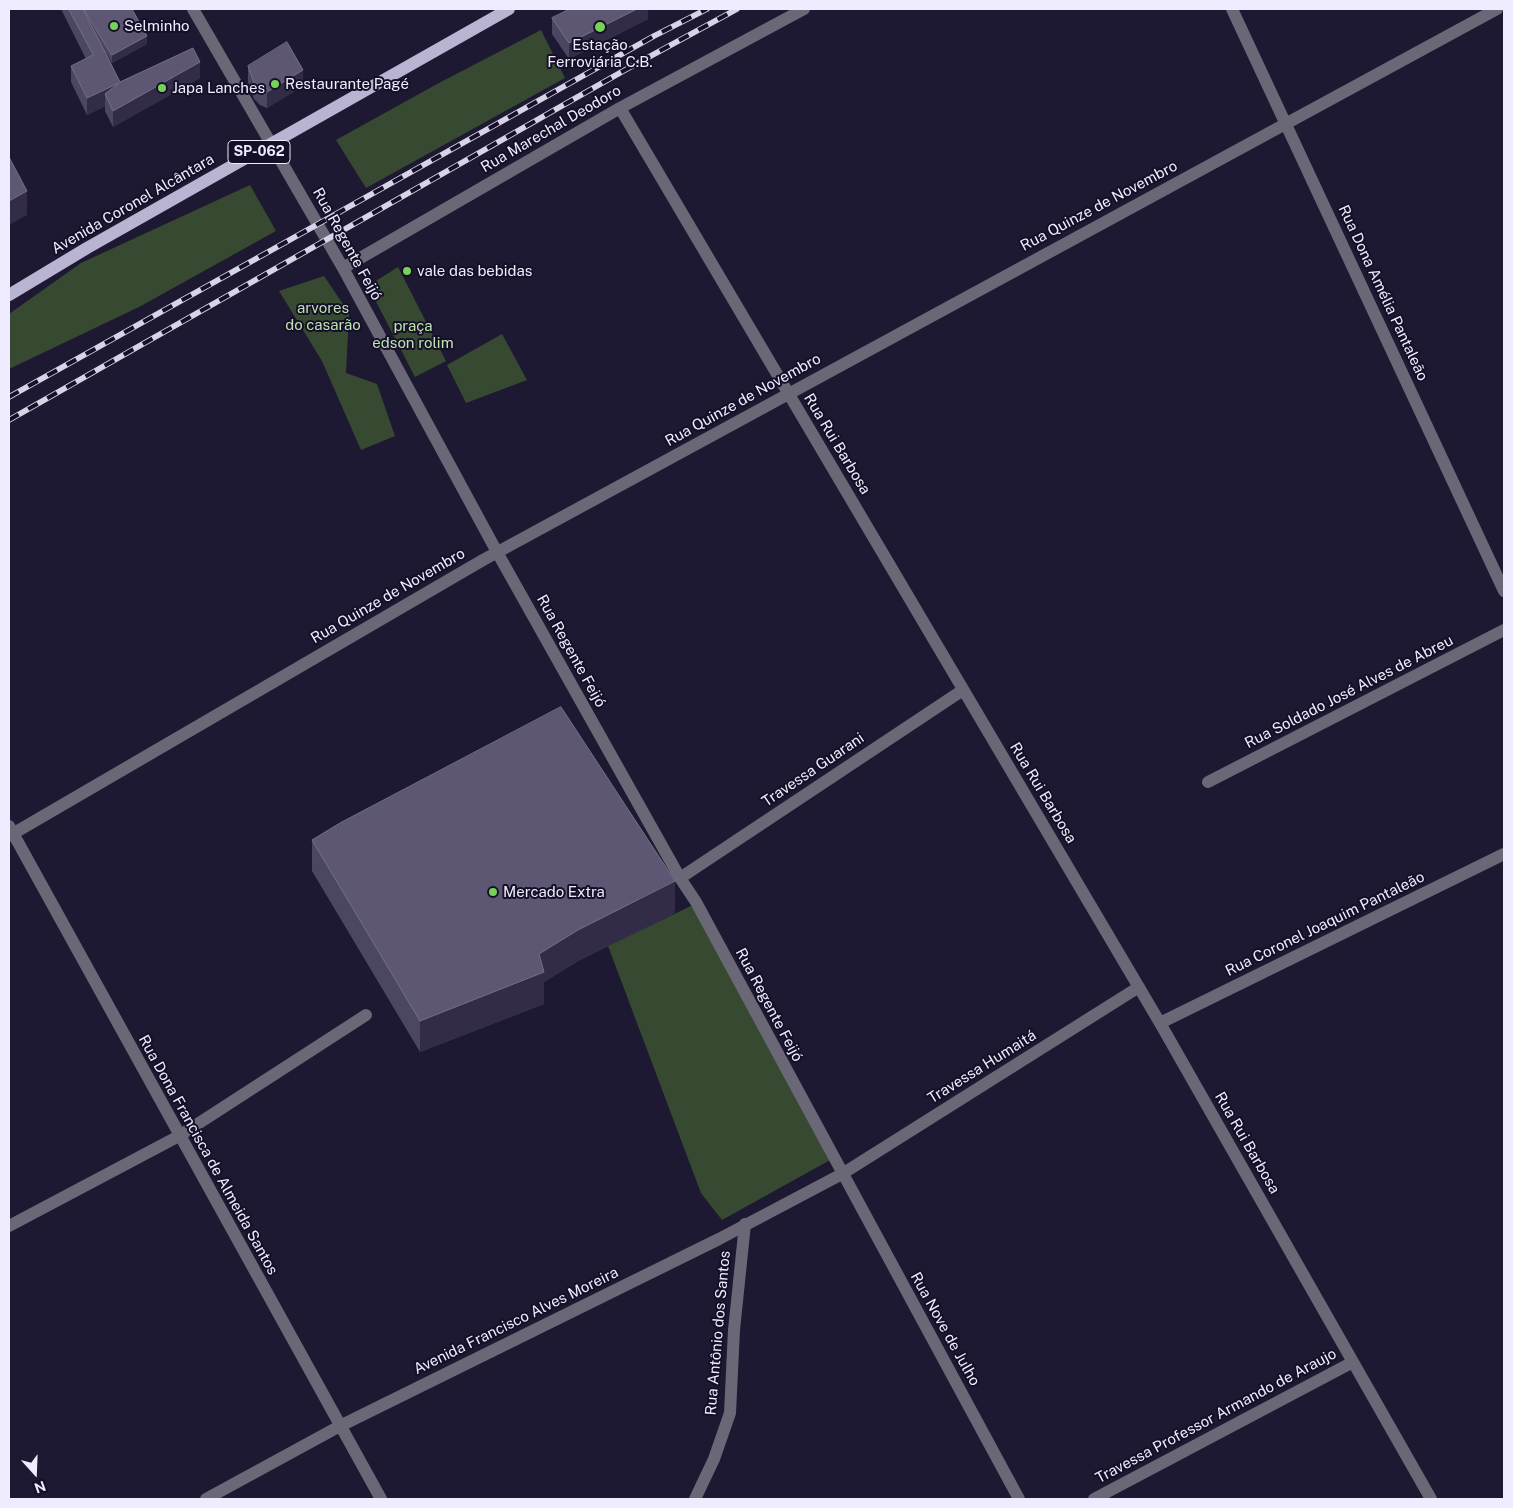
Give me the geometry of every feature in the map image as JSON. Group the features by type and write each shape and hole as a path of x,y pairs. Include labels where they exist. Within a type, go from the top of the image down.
{"main road":[{"name":"Avenida Coronel Alcântara","path":"9,294 509,9"}],"street":[{"name":"Rua Regente Feijó","path":"193,9 343,268 497,552 680,878 696,902 842,1174"},
{"name":"Rua Marechal Deodoro","path":"343,268 620,108 804,9"},
{"name":"Rua Dona Amélia Pantaleão","path":"1232,9 1504,591"},
{"name":"Rua Quinze de Novembro","path":"10,832 497,552 1497,9"},
{"name":"Rua Rui Barbosa","path":"620,108 1160,1023 1431,1499"},
{"name":"Rua Soldado José Alves de Abreu","path":"1208,782 1504,630"},
{"name":"Travessa Guarani","path":"680,878 964,690"},
{"name":"Rua Dona Francisca de Almeida Santos","path":"10,832 380,1499"},
{"name":"Rua Coronel Joaquim Pantaleão","path":"1160,1023 1504,854"},
{"name":"Travessa Humaitá","path":"842,1174 1139,987"},
{"path":"9,1226 178,1136 366,1016"},
{"name":"Avenida Francisco Alves Moreira","path":"206,1499 340,1426 711,1243 842,1174"},
{"name":"Rua Nove de Julho","path":"842,1174 1019,1499"},
{"name":"Rua Antônio dos Santos","path":"695,1499 714,1459 730,1413 734,1330 745,1224"},
{"name":"Travessa Professor Armando de Araujo","path":"1094,1499 1353,1362"}],"green space":[{"path":"541,30 565,78 366,188 336,140 437,84"},
{"path":"250,185 276,231 139,307 9,369 9,314 81,263"},
{"name":"praça edson rolim","path":"398,267 446,361 415,377 368,286"},
{"name":"arvores do casarão","path":"324,276 349,313 346,373 377,384 395,436 361,450 322,361 279,291"},
{"path":"502,334 527,380 466,403 447,365"},
{"path":"693,905 832,1159 722,1220 701,1193 608,946"}],"building":[{"path":"69,9 83,9 120,82 193,48 200,62 113,111 105,94 119,83 87,98 71,66 93,55"},
{"name":"Selminho","path":"84,9 132,9 147,36 112,55"},
{"path":"570,9 637,9 569,43 552,18"},
{"path":"287,42 303,70 267,92 260,89 254,83 248,66"},
{"path":"9,157 27,191 9,201"},
{"name":"Mercado Extra","path":"561,707 675,881 578,930 539,954 544,972 420,1021 312,840 340,823"}],"railway":[{"path":"9,397 654,36 707,9"},
{"path":"9,420 625,70 737,9"}],"place":[{"name":"Selminho","path":"114,26"},
{"name":"Estação Ferroviária C.B.","path":"600,27"},
{"name":"Restaurante Pagé","path":"275,84"},
{"name":"Japa Lanches","path":"162,88"},
{"name":"vale das bebidas","path":"407,271"},
{"name":"Mercado Extra","path":"493,892"}]}
